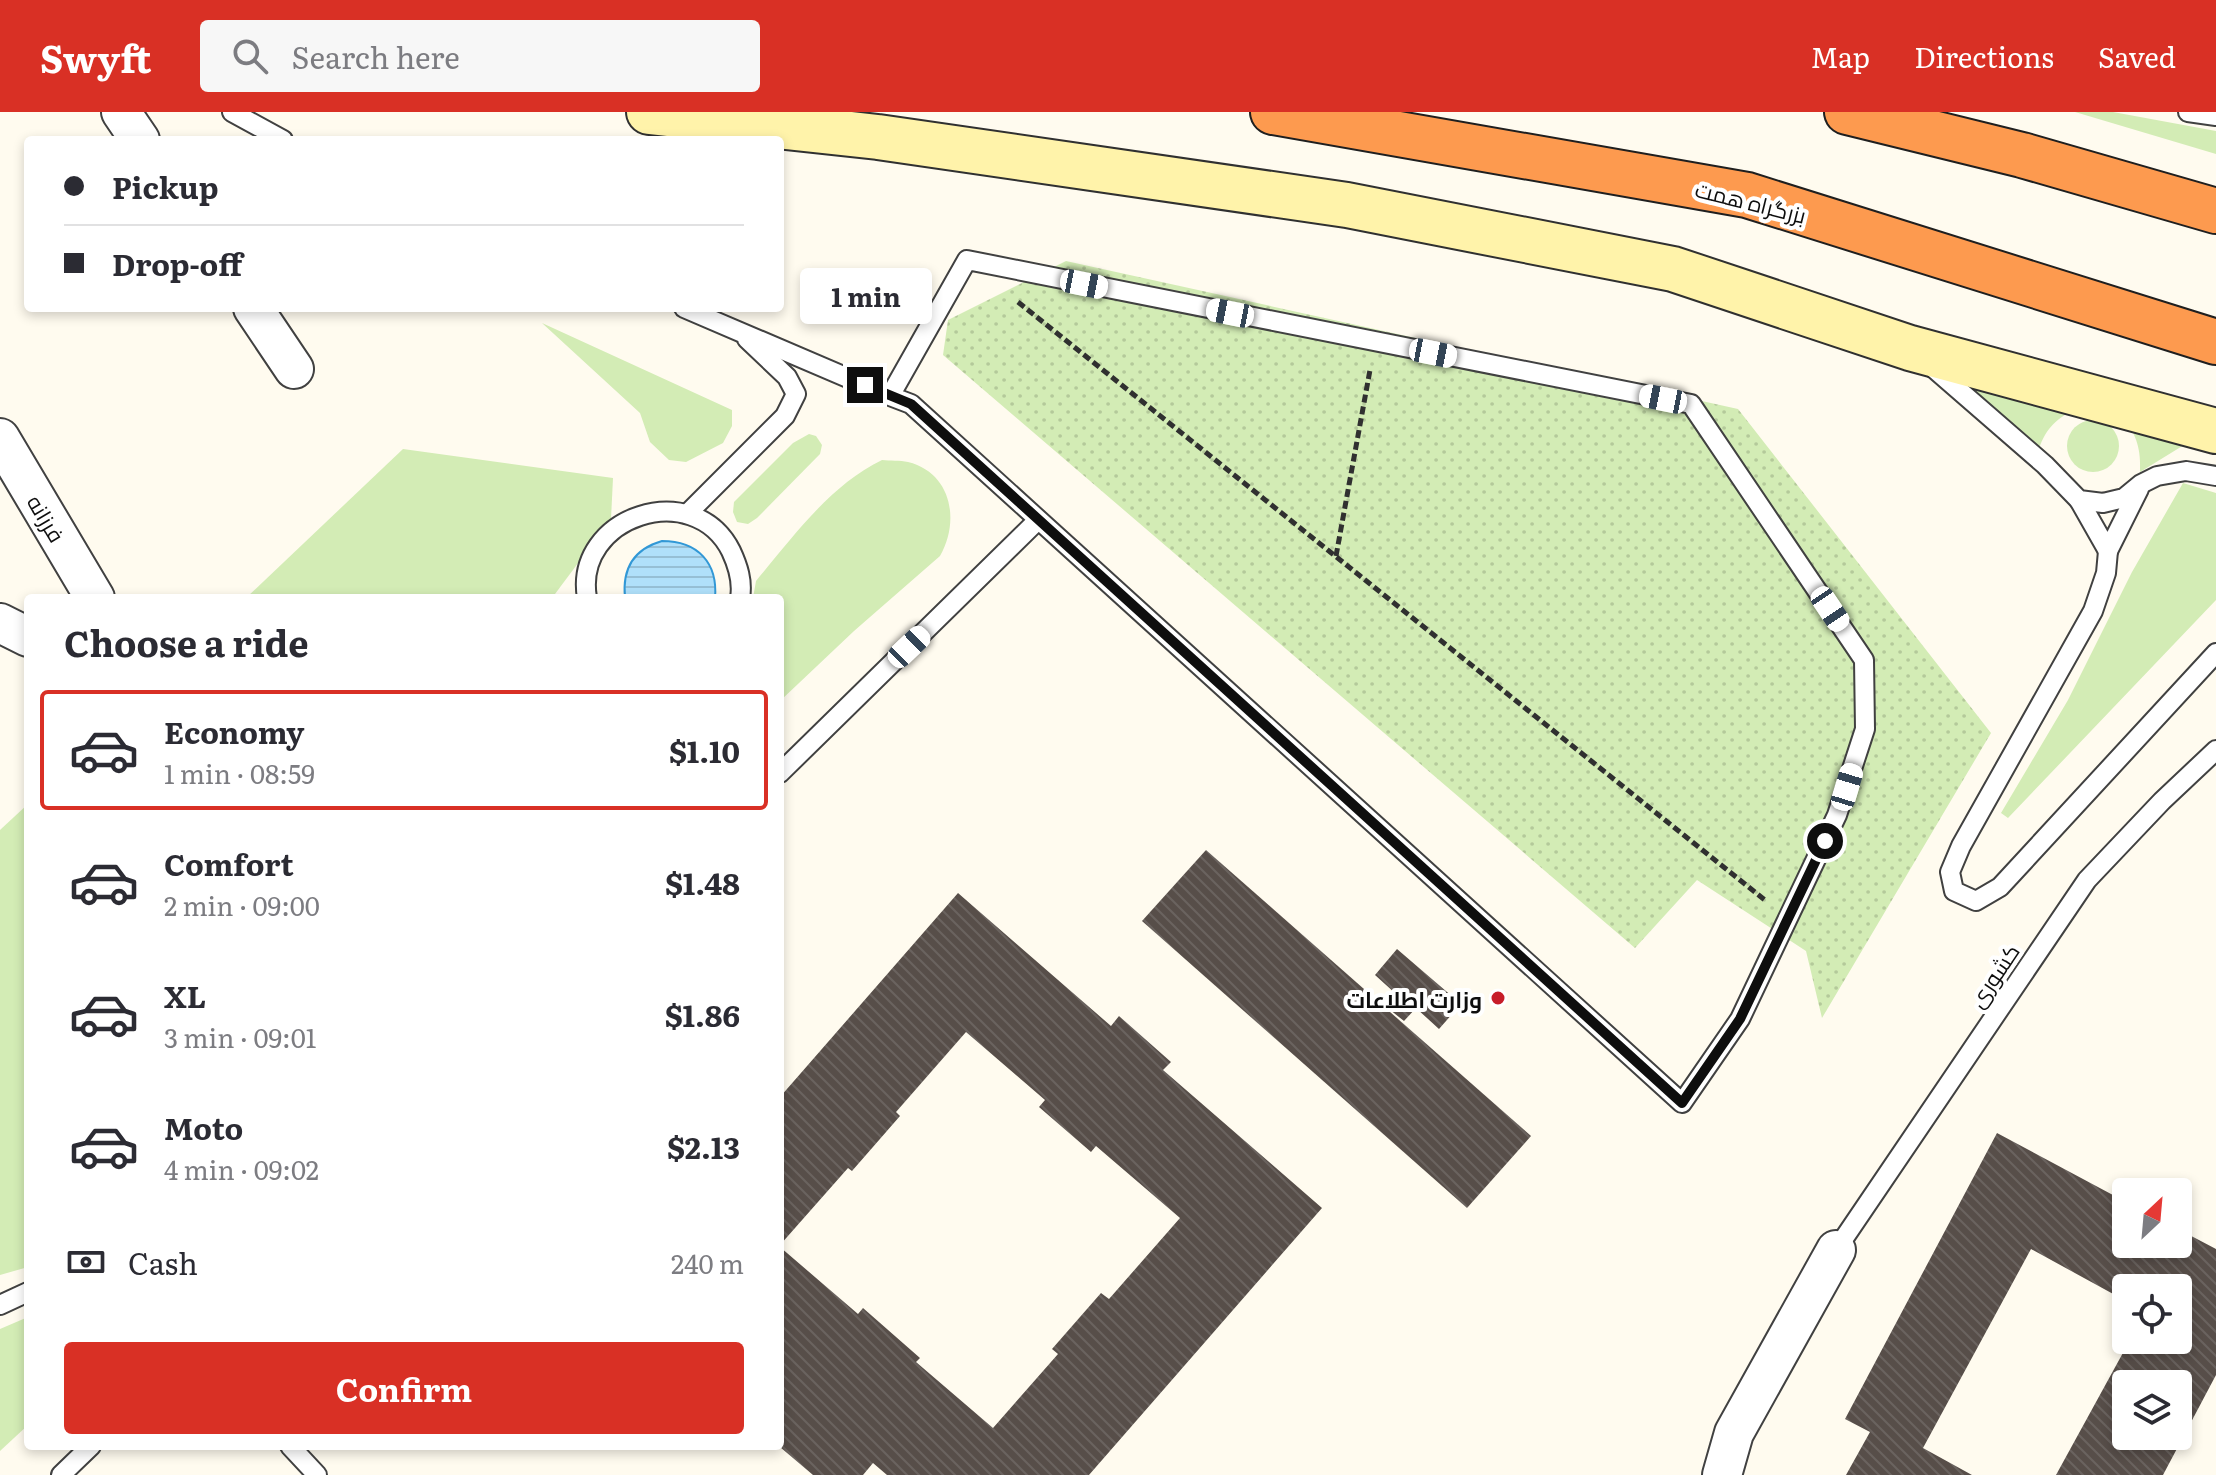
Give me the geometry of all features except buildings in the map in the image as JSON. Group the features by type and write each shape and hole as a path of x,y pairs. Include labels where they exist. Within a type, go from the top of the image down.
{"highway":[{"name":"بزرگراه همت","path":"1273,112 1747,195 2216,342"},
{"path":"1847,112 2022,155 2216,211"}],"main road":[{"path":"649,112 878,137 1347,205 1673,269 1910,348 2216,431"}],"street":[{"path":"121,112 137,136"},
{"path":"256,312 294,369"},
{"name":"فرزانه","path":"0,438 93,594"},
{"path":"0,623 24,635"},
{"path":"1722,1475 1734,1433 1836,1250"}],"lane":[{"path":"232,112 276,136"},
{"path":"2188,112 2216,116"},
{"path":"693,312 890,396 911,404 1682,1103 1740,1019 1789,919 1837,815 1865,729 1864,660 1691,404 967,260 890,396"},
{"path":"687,514 785,416 796,394 787,377 738,331"},
{"path":"1910,348 2045,465 2079,500 2108,551"},
{"path":"2079,500 2103,503 2124,498 2157,476 2186,471 2216,476"},
{"path":"2141,484 2108,551 2106,573 2093,611 1961,846 1950,872 1954,891 1976,901 2000,887 2216,653"},
{"path":"586,594 589,564 600,542 617,525 639,514 663,510 687,514 709,525 727,543 739,567 740,594"},
{"path":"784,769 1038,520"},
{"name":"کشوری","path":"1836,1250 2087,880 2162,801 2216,750"},
{"path":"0,1305 24,1294"},
{"path":"61,1475 87,1450"},
{"path":"294,1450 317,1475"}],"path":[{"path":"1016,300 1789,919"},
{"path":"1336,556 1376,342"}],"green space":[{"path":"2075,112 2113,112 2216,131 2216,154"},
{"path":"1066,261 1738,409 1991,733 1822,1018 1806,951 1697,880 1635,948 943,355 948,320"},
{"path":"542,323 732,410 732,426 723,443 686,462 669,460 650,442 640,413"},
{"path":"1948,371 2077,408 2054,424 2039,449"},
{"path":"2124,418 2197,437 2140,472 2137,444"},
{"path":"2093,420 2111,428 2119,446 2111,464 2093,472 2075,464 2067,446 2075,428"},
{"path":"809,434 816,436 822,445 820,454 757,518 748,524 737,522 733,512 734,502 793,443"},
{"path":"403,449 613,478 611,519 555,594 250,594"},
{"path":"882,460 908,462 934,476 948,500 950,528 946,542 940,556 784,697 784,594 754,594 756,581 829,498"},
{"path":"2183,483 2216,493 2216,600 2008,818 2001,813 2068,700 2132,572"},
{"path":"24,808 24,1268 0,1275 0,830"},
{"path":"24,1319 24,1429 0,1451 0,1329"}],"water":[{"path":"662,541 675,542 703,556 713,574 715,594 625,594 628,569 637,555"}],"place":[{"name":"وزارت اطلاعات","path":"1498,998"}],"route":[{"path":"865,385 911,404 1682,1103 1740,1019 1825,841"}]}
